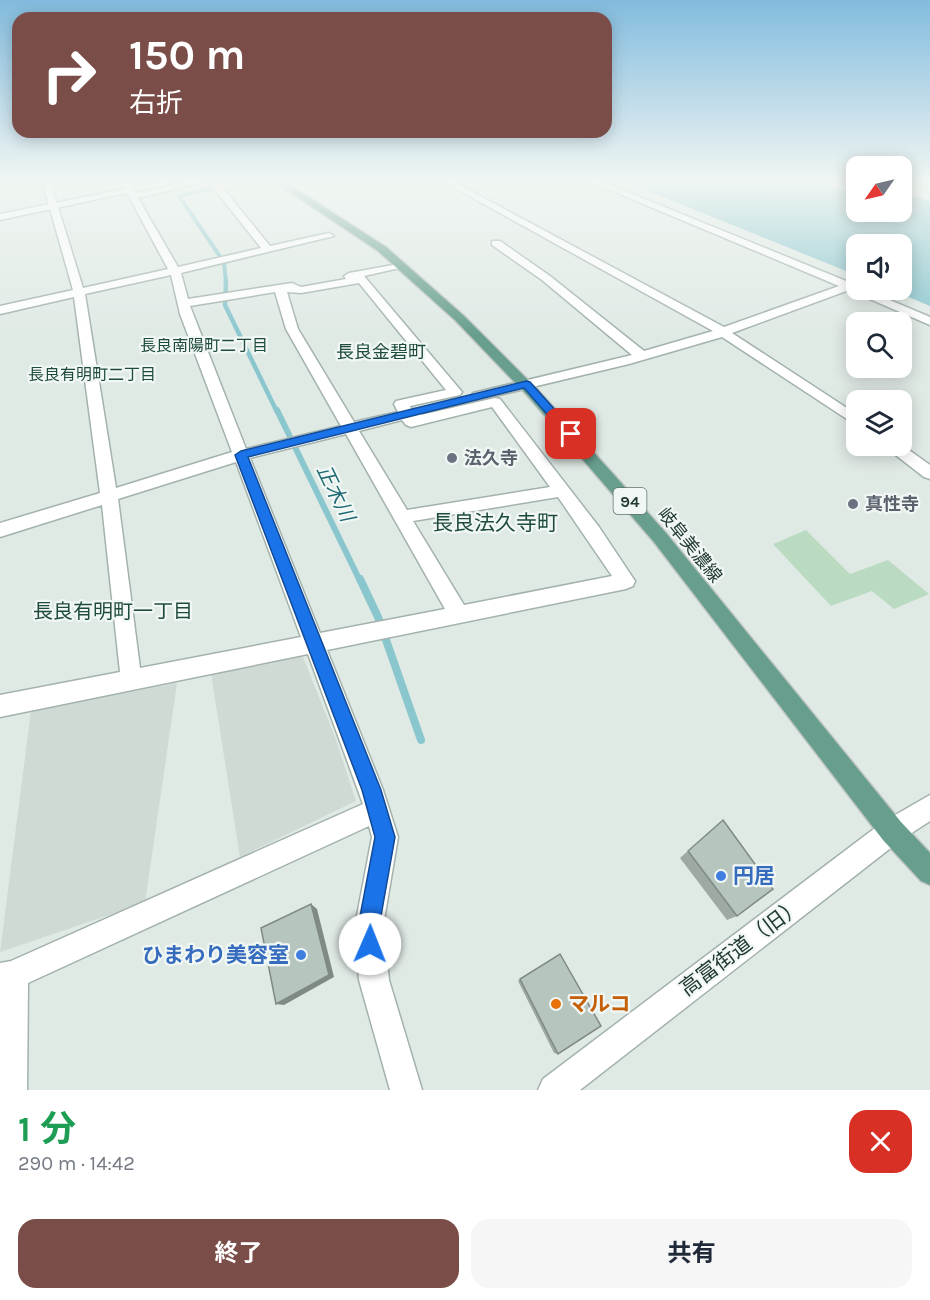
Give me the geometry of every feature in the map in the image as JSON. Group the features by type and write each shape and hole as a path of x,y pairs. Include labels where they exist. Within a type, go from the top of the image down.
{"main road":[{"name":"岐阜美濃線","path":"359,233 400,265 494,351 615,484 684,567 892,831 930,872"}],"street":[{"path":"62,233 79,293 109,496 131,679"},
{"path":"154,233 176,271 186,314 314,643 385,837 369,927 374,980 406,1090"},
{"path":"254,233 268,250"},
{"path":"541,233 723,332 846,413"},
{"path":"719,233 846,285"},
{"path":"0,310 329,236"},
{"path":"496,243 546,278 642,356"},
{"path":"184,303 280,288 400,265"},
{"path":"297,285 298,280 345,272"},
{"path":"0,706 626,581 593,532 495,402 411,422 401,405 455,392 362,279 301,290 280,288"},
{"path":"280,288 292,329 458,613"},
{"path":"0,530 241,455 642,356 723,332 846,291"},
{"path":"882,300 930,321"},
{"path":"906,456 930,473"},
{"path":"401,517 560,491"},
{"name":"高富街道（旧）","path":"555,1090 892,831 930,807"},
{"path":"11,1090 6,977 377,810"}],"shaded area":[{"path":"301,652 335,737 356,801 240,857 211,674"},
{"path":"177,683 145,903 0,952 31,711"}],"green space":[{"path":"806,530 850,574 888,560 929,594 894,609 872,591 831,606 773,544"}],"water":[{"path":"752,233 930,233 930,306 912,298 912,234 846,234 846,271"}],"building":[{"name":"円居","path":"723,820 773,889 737,916 688,851"},
{"name":"ひまわり美容室","path":"311,904 329,975 276,1004 261,928"},
{"name":"マルコ","path":"560,954 601,1026 558,1054 520,979"}],"waterway":[{"name":"正木川","path":"204,233 221,258"},
{"name":"正木川","path":"224,263 226,281"},
{"name":"正木川","path":"226,281 225,305 277,412"},
{"name":"正木川","path":"277,410 360,581"},
{"name":"正木川","path":"360,579 378,617 421,740"}],"place":[{"name":"法久寺","path":"452,458"},
{"name":"真性寺","path":"853,504"},
{"name":"円居","path":"721,876"},
{"name":"ひまわり美容室","path":"301,955"},
{"name":"マルコ","path":"556,1004"}],"district":[{"name":"長良南陽町二丁目","path":"204,345"},
{"name":"長良金碧町","path":"381,352"},
{"name":"長良有明町二丁目","path":"92,374"},
{"name":"長良法久寺町","path":"495,523"},
{"name":"長良有明町一丁目","path":"113,611"}],"route":[{"path":"370,944 369,927 385,837 371,790 241,455 526,385 571,434"}]}
